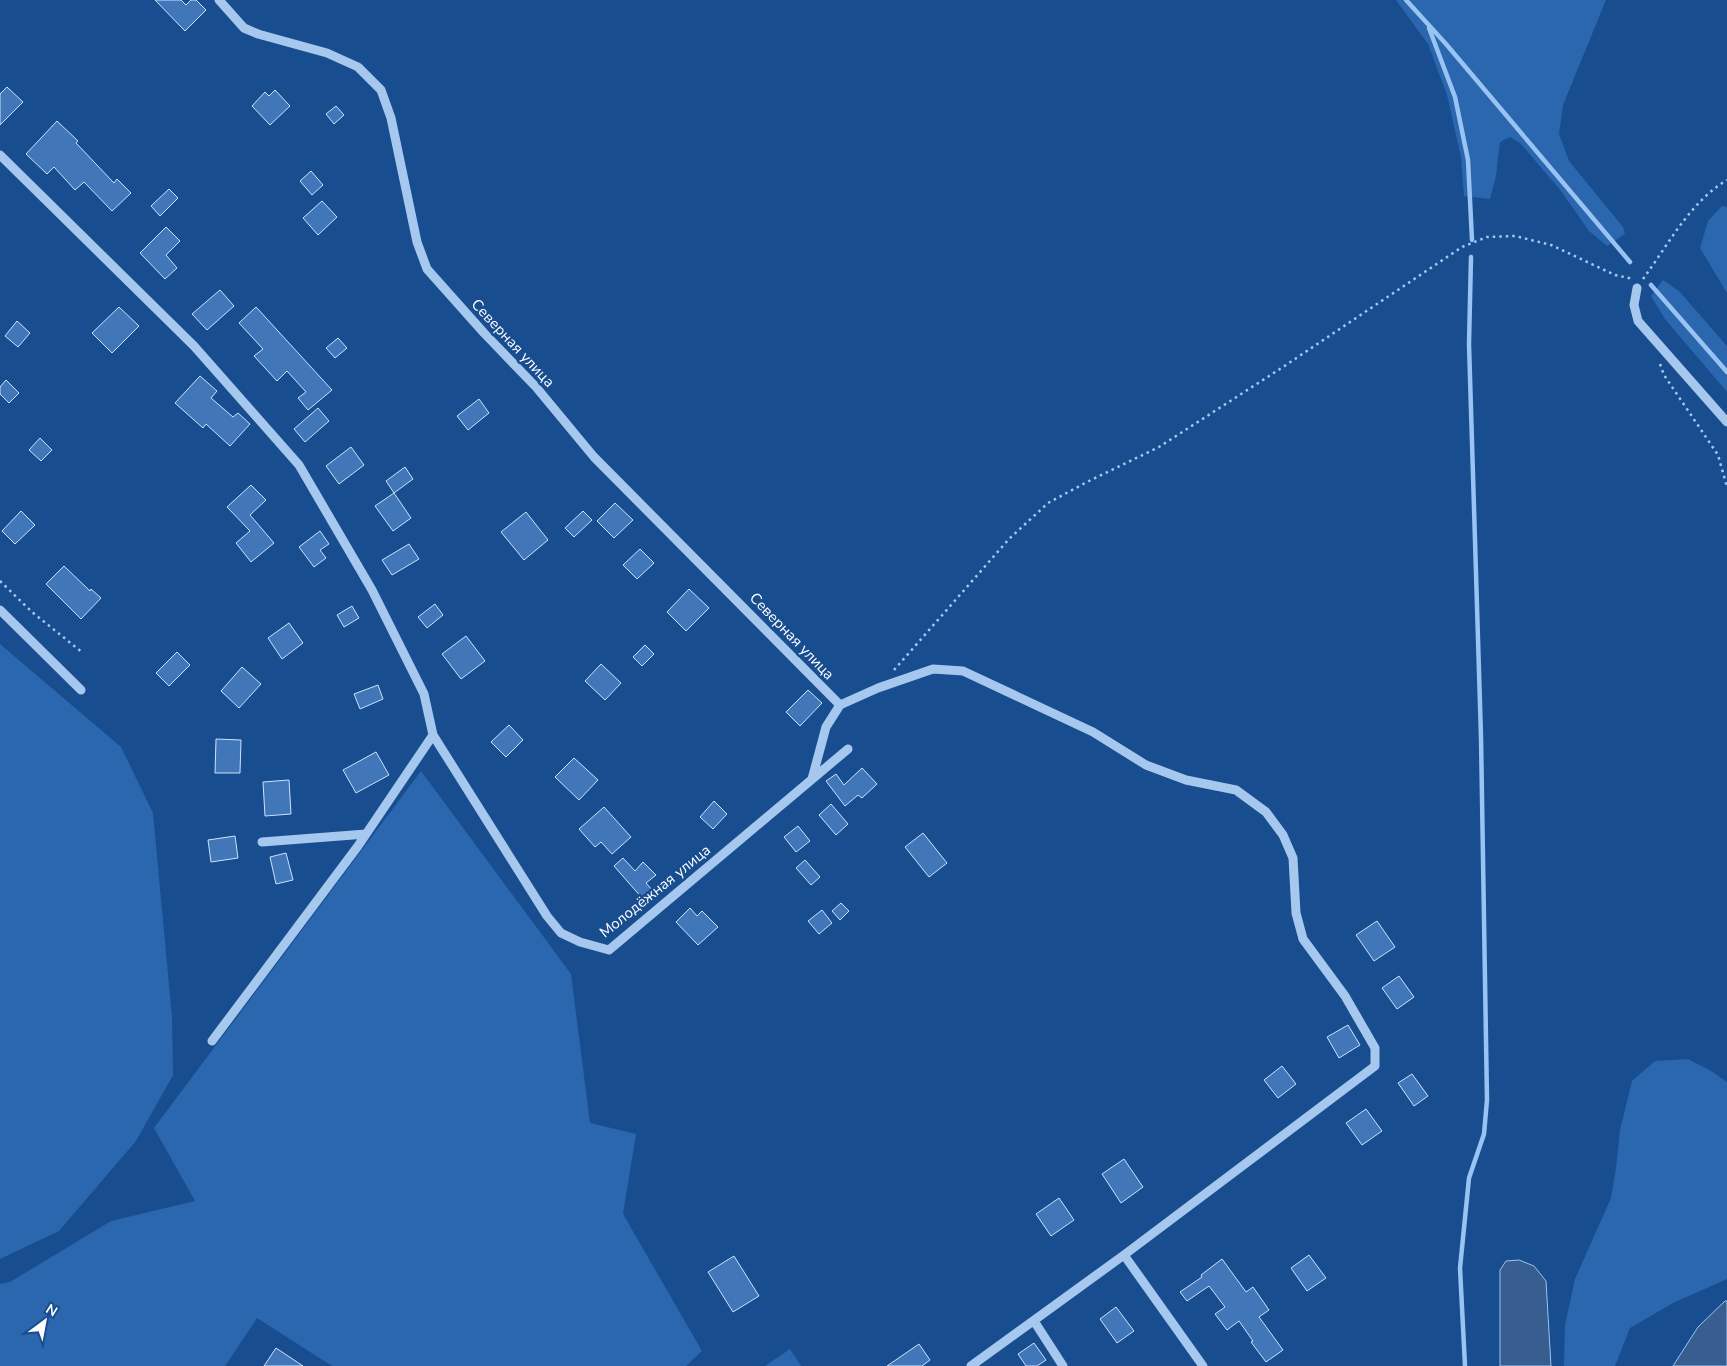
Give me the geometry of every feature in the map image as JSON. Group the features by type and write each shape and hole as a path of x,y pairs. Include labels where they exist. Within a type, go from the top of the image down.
{"street":[{"name":"Северная улица","path":"218,0 244,28 258,34 327,53 358,67 381,90 391,118 417,242 427,269 484,333 536,387 594,457 840,705"},
{"path":"0,156 194,346 299,465 372,590 424,694 433,735 366,834 252,989 212,1040"},
{"path":"1637,288 1634,305 1638,321 1727,422"},
{"path":"0,610 81,690"},
{"path":"812,779 826,727 840,705 878,688 934,669 963,671 1093,732 1146,764 1186,780 1236,790 1266,812 1284,835 1293,858 1296,913 1304,939 1345,996 1375,1048 1375,1066 1124,1255 971,1366"},
{"name":"Молодёжная улица","path":"433,735 547,916 561,933 580,942 609,950 848,749"},
{"path":"262,842 366,834"},
{"path":"1124,1255 1202,1366"},
{"path":"1034,1321 1063,1366"}],"path":[{"path":"878,688 1009,539 1048,503 1086,482 1159,447 1283,367 1462,247 1486,237 1515,236 1551,245 1615,275 1629,278 1637,288 1693,209 1714,188 1727,180"},
{"path":"1657,357 1664,375 1718,455 1727,486"},
{"path":"0,581 32,612 83,653"}],"shaded area":[{"path":"1396,0 1606,0 1563,105 1559,134 1569,161 1623,227 1625,234 1607,246 1589,231 1561,191 1521,144 1510,137 1500,142 1496,176 1490,199 1464,196 1461,157 1447,95 1428,44"},
{"path":"1722,206 1727,207 1727,293 1700,248 1708,221"},
{"path":"1663,280 1679,291 1727,346 1727,392 1665,319 1651,296"},
{"path":"0,644 121,747 153,813 172,1017 173,1075 136,1141 59,1231 0,1259"},
{"path":"421,771 571,974 590,1123 636,1134 623,1214 702,1351 686,1366 332,1366 257,1318 225,1366 0,1366 0,1284 10,1282 111,1221 195,1201 154,1128"},
{"path":"1688,1059 1727,1082 1727,1279 1673,1303 1630,1328 1615,1366 1564,1366 1565,1325 1575,1279 1611,1198 1620,1130 1632,1081 1655,1061"},
{"path":"1519,1260 1534,1266 1546,1281 1551,1366 1500,1366 1500,1270 1506,1261"},
{"path":"1727,1301 1727,1366 1673,1366 1698,1327"},
{"path":"790,1349 801,1366 765,1366"}],"building":[{"path":"155,0 181,0 186,5 191,0 196,0 206,10 185,31"},
{"path":"7,87 23,102 0,125 0,94"},
{"path":"275,90 290,106 270,125 252,106 265,92 269,96"},
{"path":"336,106 344,115 334,124 326,114"},
{"path":"57,121 78,141 76,143 114,183 117,179 131,193 112,211 84,182 75,190 54,167 47,174 26,154"},
{"path":"311,171 323,185 312,195 300,181"},
{"path":"169,189 178,198 160,216 151,206"},
{"path":"322,201 337,217 318,235 303,218"},
{"path":"166,227 180,241 166,255 177,268 165,279 140,253"},
{"path":"220,290 234,306 207,330 192,314"},
{"path":"119,307 139,326 112,353 92,333"},
{"path":"256,307 332,390 308,410 298,398 306,392 287,371 277,381 254,356 263,349 239,323"},
{"path":"17,321 30,333 18,347 5,336"},
{"path":"338,338 347,348 335,358 326,348"},
{"path":"200,376 217,391 211,398 233,417 238,413 250,424 230,446 206,424 203,428 175,403"},
{"path":"6,380 19,393 9,403 0,394 0,387"},
{"path":"479,399 489,413 468,430 457,416"},
{"path":"318,408 329,421 305,442 294,429"},
{"path":"40,438 52,450 41,461 29,450"},
{"path":"351,447 364,465 339,484 326,466"},
{"path":"405,467 413,479 394,493 386,481"},
{"path":"251,485 266,500 250,515 274,543 251,562 236,543 250,531 227,507"},
{"path":"394,493 411,518 393,531 375,506"},
{"path":"615,503 633,520 614,538 597,521"},
{"path":"21,511 35,525 15,544 2,531"},
{"path":"583,511 592,520 574,537 565,528"},
{"path":"526,512 548,540 524,560 501,532"},
{"path":"320,531 329,544 320,550 326,558 314,567 299,547"},
{"path":"409,544 419,559 392,575 382,560"},
{"path":"640,549 654,563 637,579 623,565"},
{"path":"64,566 90,591 91,589 101,598 81,619 46,584"},
{"path":"689,589 709,608 686,631 667,612"},
{"path":"435,604 443,615 427,628 418,617"},
{"path":"352,606 359,618 344,627 337,615"},
{"path":"289,623 303,643 282,659 268,638"},
{"path":"466,636 485,661 461,679 442,654"},
{"path":"645,645 654,654 642,666 633,657"},
{"path":"177,652 190,665 169,686 156,673"},
{"path":"601,664 621,683 605,700 585,681"},
{"path":"242,667 261,684 239,708 221,691"},
{"path":"378,685 383,699 360,709 354,694"},
{"path":"808,690 822,703 800,726 786,712"},
{"path":"509,725 523,740 506,757 491,742"},
{"path":"216,739 241,740 240,773 215,773"},
{"path":"376,752 389,775 356,793 343,770"},
{"path":"574,758 598,780 579,800 555,777"},
{"path":"862,768 877,784 862,798 858,795 845,806 826,781 836,774 844,785"},
{"path":"289,780 291,814 265,816 263,782"},
{"path":"714,801 727,814 713,829 700,817"},
{"path":"831,804 848,824 836,835 819,815"},
{"path":"604,807 631,837 612,854 601,842 595,847 579,829"},
{"path":"798,826 810,841 796,852 784,837"},
{"path":"923,833 947,863 929,877 905,847"},
{"path":"235,836 238,858 211,862 208,840"},
{"path":"286,853 293,880 276,884 270,857"},
{"path":"623,858 635,871 643,862 656,875 646,883 652,890 642,898 614,866"},
{"path":"805,860 820,877 811,885 796,868"},
{"path":"841,903 849,911 840,920 832,911"},
{"path":"690,908 697,916 702,911 718,927 698,945 676,922"},
{"path":"822,910 832,923 819,934 808,921"},
{"path":"1377,921 1395,947 1374,961 1356,935"},
{"path":"1399,976 1414,997 1397,1009 1382,988"},
{"path":"1348,1025 1360,1045 1339,1058 1327,1037"},
{"path":"1282,1066 1296,1084 1278,1098 1264,1080"},
{"path":"1412,1074 1428,1096 1414,1106 1398,1083"},
{"path":"1366,1109 1382,1131 1362,1145 1346,1123"},
{"path":"1124,1159 1143,1187 1121,1203 1102,1174"},
{"path":"1059,1198 1074,1220 1051,1236 1036,1214"},
{"path":"1309,1255 1326,1278 1307,1291 1291,1268"},
{"path":"734,1256 759,1296 733,1312 708,1272"},
{"path":"1222,1259 1246,1292 1253,1287 1269,1310 1259,1317 1283,1350 1266,1362 1251,1342 1253,1341 1239,1321 1227,1330 1215,1314 1225,1307 1209,1286 1187,1301 1180,1292 1202,1277 1201,1275"},
{"path":"1116,1307 1134,1331 1117,1343 1100,1319"},
{"path":"1034,1343 1046,1360 1037,1366 1026,1366 1018,1354"},
{"path":"919,1344 930,1360 922,1366 887,1366"},
{"path":"276,1348 303,1366 264,1366"}],"waterway":[{"path":"1406,0 1446,44 1630,262"},
{"path":"1429,28 1455,97 1468,160 1472,240"},
{"path":"1465,1366 1460,1268 1469,1178 1484,1134 1487,1100 1481,737 1469,344 1471,257"},
{"path":"1651,285 1727,372"}]}
